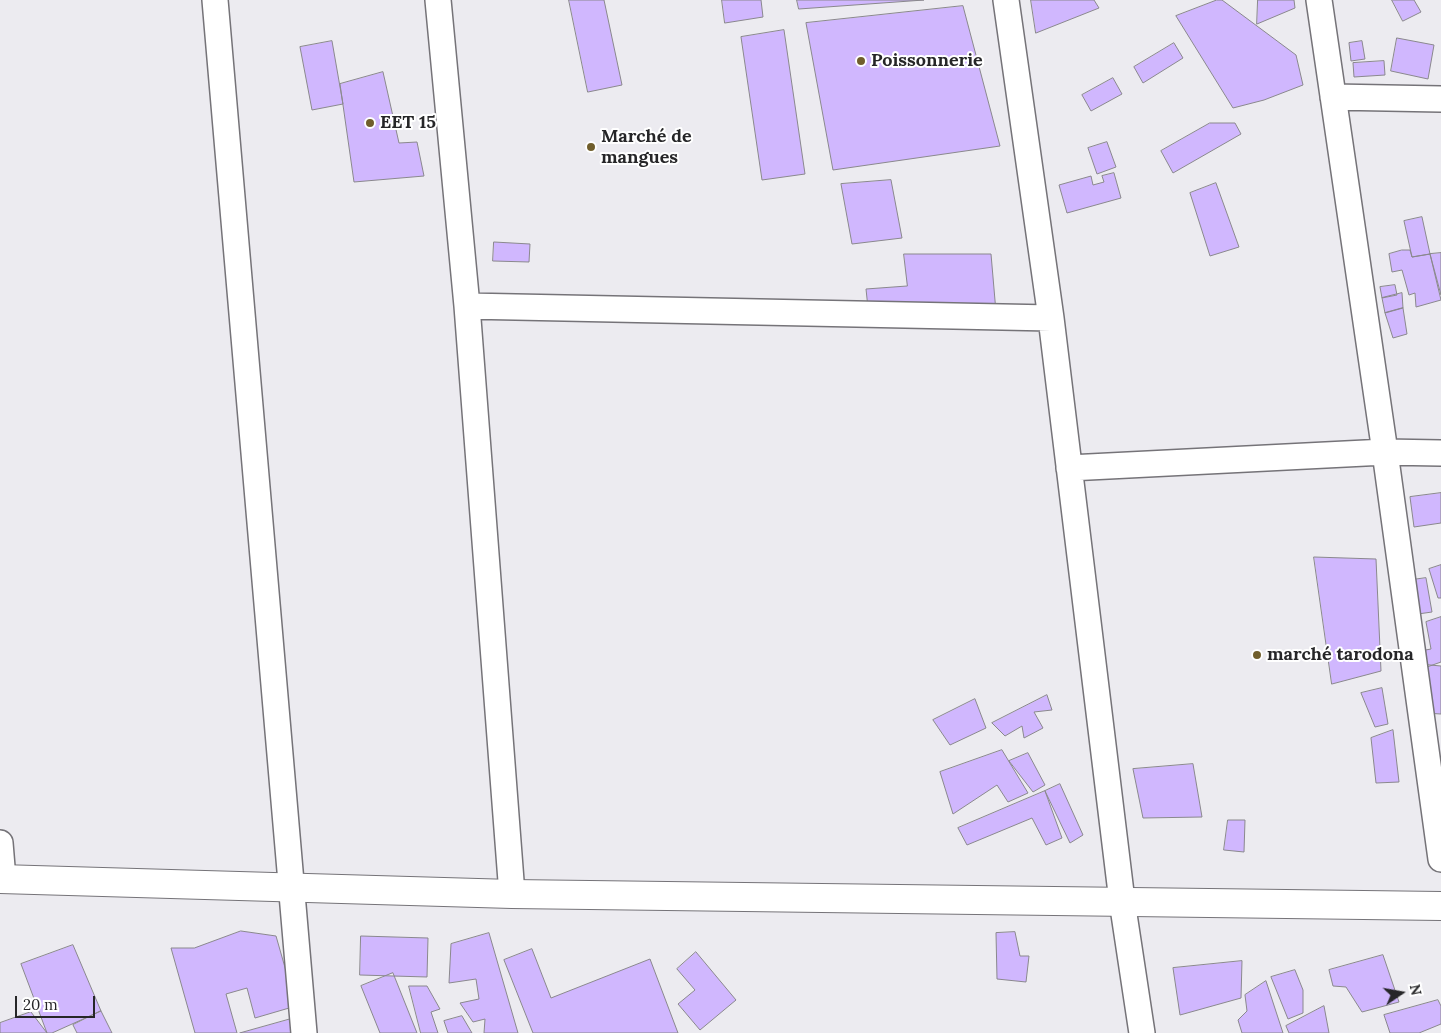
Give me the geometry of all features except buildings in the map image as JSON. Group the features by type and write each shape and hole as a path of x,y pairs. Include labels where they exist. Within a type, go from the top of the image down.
{"street":[{"path":"215,0 304,1033"},
{"path":"438,0 467,306 512,894"},
{"path":"1006,0 1051,318 1122,901 1142,1033"},
{"path":"1319,0 1385,452 1441,859"},
{"path":"1334,97 1441,99"},
{"path":"467,306 1051,318"},
{"path":"1069,468 1385,452 1441,453"},
{"path":"0,843 1,879 512,894 1441,906"}],"place":[{"name":"Poissonnerie","path":"861,61"},
{"name":"EET 15","path":"370,123"},
{"name":"Marché de mangues","path":"591,147"},
{"name":"marché tarodona","path":"1257,655"}]}
